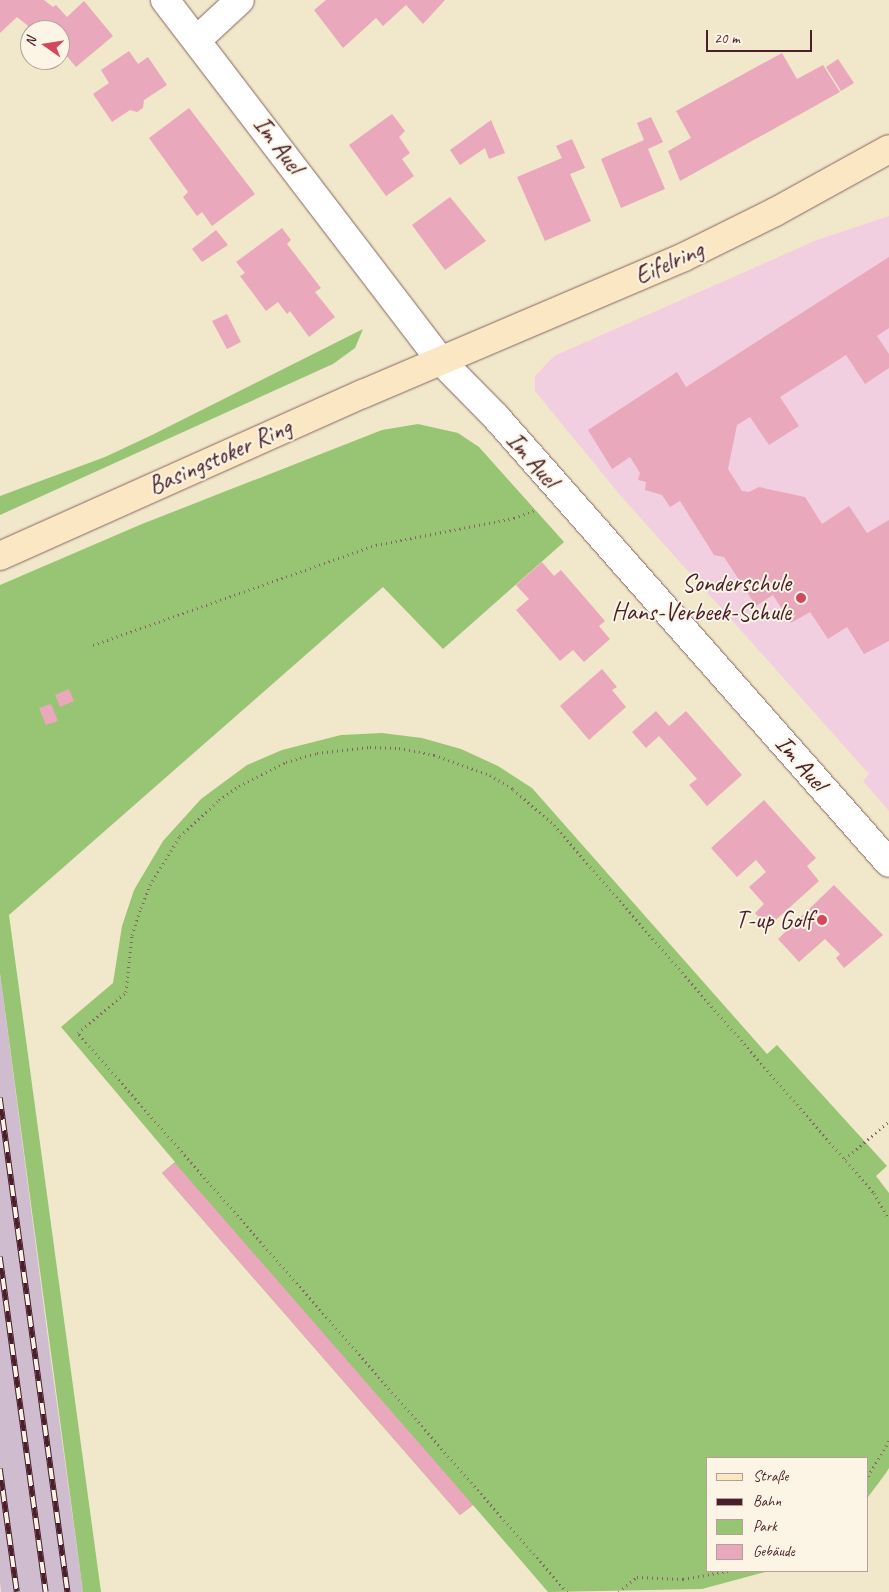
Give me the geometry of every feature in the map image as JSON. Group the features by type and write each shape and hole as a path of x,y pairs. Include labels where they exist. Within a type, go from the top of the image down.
{"main road":[{"name":"Eifelring","path":"442,362 720,240 889,149"},
{"name":"Basingstoker Ring","path":"0,556 442,362"}],"street":[{"name":"Im Auel","path":"165,0 198,38 442,362 496,417 889,863"},
{"path":"198,38 240,0"}],"path":[{"path":"93,645 376,545 523,516 561,493"},
{"path":"567,1592 78,1033 126,992 132,935 150,885 180,836 219,800 262,773 317,753 370,747 399,748 434,755 482,772 512,789 554,825 874,1193 889,1219"},
{"path":"845,1160 889,1121"},
{"path":"869,1474 889,1441"},
{"path":"619,1592 637,1577 683,1579 722,1572"}],"shaded area":[{"name":"Sonderschule Hans-Verbeek-Schule","path":"889,216 889,811 863,781 869,774 620,495 535,391 535,376 554,356 817,240"},
{"path":"0,973 50,1354 83,1592 1,1592"}],"green space":[{"path":"363,329 355,348 333,364 0,515 0,496 105,457"},
{"path":"418,424 458,433 479,447 564,542 443,649 383,587 9,915 101,1592 83,1592 0,973 0,585 142,524 382,430"},
{"path":"382,733 422,738 461,749 498,766 532,788 767,1054 777,1045 887,1166 876,1176 889,1193 889,1468 886,1473 869,1496 869,1457 706,1457 706,1572 765,1572 702,1589 548,1592 473,1505 460,1515 162,1173 175,1162 61,1027 113,983 122,926 134,890 163,841 201,799 247,765 282,750 341,735"}],"building":[{"path":"0,0 44,0 53,7 56,5 67,17 84,1 113,36 76,67 70,60 70,20 21,20 17,17 0,33"},
{"path":"326,0 445,0 423,24 406,5 383,26 376,18 343,48 314,10"},
{"path":"129,51 138,64 148,57 167,85 144,100 143,108 137,112 130,110 112,122 93,94 109,83 101,70"},
{"path":"782,53 797,79 823,65 840,92 680,181 668,151 691,138 676,111"},
{"path":"838,59 854,83 841,91 826,67"},
{"path":"189,108 255,194 212,226 202,212 197,216 183,197 188,192 149,138"},
{"path":"392,114 405,131 399,137 410,153 402,159 414,176 386,196 349,145"},
{"path":"651,117 663,142 648,149 665,189 621,208 601,159 644,140 637,123"},
{"path":"491,120 505,153 489,159 485,148 460,165 450,150"},
{"path":"572,139 585,168 570,174 591,221 545,241 517,177 562,158 556,146"},
{"path":"450,197 486,241 445,270 412,225"},
{"path":"282,228 291,240 287,244 321,288 315,292 335,317 309,337 290,311 287,314 278,302 266,311 240,276 245,273 236,262"},
{"path":"216,230 228,245 202,262 192,249"},
{"path":"889,257 889,328 877,336 889,354 889,368 865,384 846,355 780,397 799,426 769,445 750,417 737,425 728,469 742,491 749,492 759,487 805,497 822,524 849,506 867,533 889,520 889,641 864,654 847,627 828,639 810,612 791,623 773,595 756,606 724,557 714,555 680,501 670,507 662,495 645,490 646,482 638,480 640,473 630,457 612,469 588,430 677,372 686,387"},
{"path":"227,314 241,342 227,349 212,321"},
{"path":"542,562 554,576 561,570 605,621 599,626 610,639 584,662 573,650 560,661 516,610 529,599 516,585"},
{"path":"602,669 617,687 612,690 626,707 589,740 560,706"},
{"path":"69,689 74,701 60,707 55,695"},
{"path":"51,704 58,721 46,725 39,708"},
{"path":"656,711 669,726 686,711 742,775 707,806 689,785 697,779 659,736 646,748 632,732"},
{"path":"764,800 816,858 807,866 819,881 768,927 755,913 764,904 749,887 766,872 756,860 737,877 711,848"},
{"path":"834,885 883,935 844,968 836,958 840,954 825,939 799,962 778,939"},
{"path":"175,1163 473,1505 460,1515 162,1173"}],"railway":[{"path":"0,1098 68,1592"},
{"path":"0,1257 46,1592"},
{"path":"0,1469 17,1592"}],"place":[{"name":"Sonderschule Hans-Verbeek-Schule","path":"801,598"},
{"name":"T-up Golf","path":"822,920"}]}
